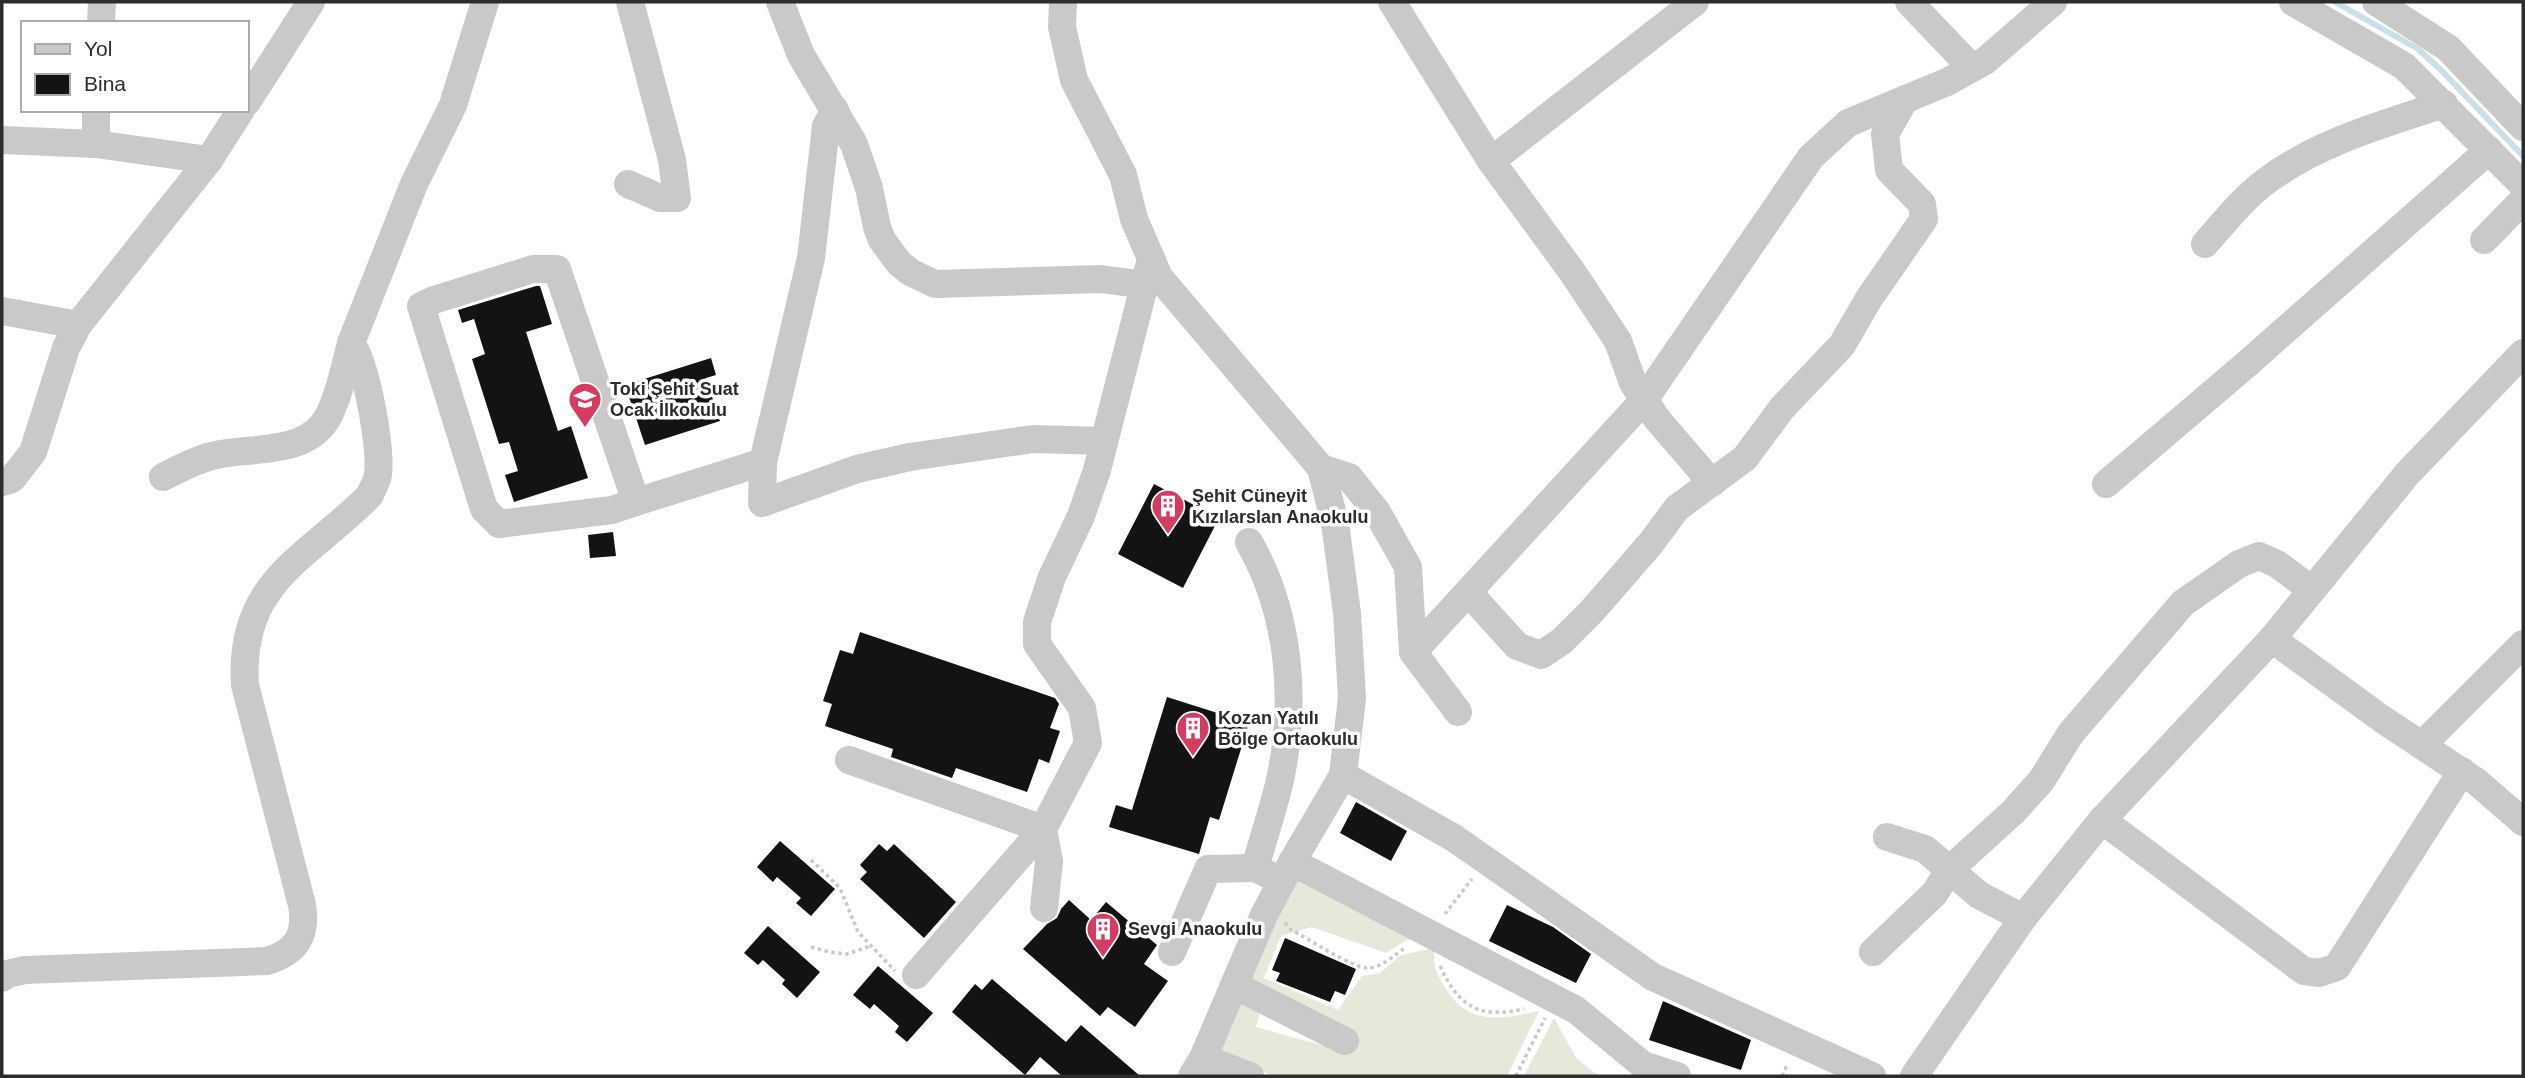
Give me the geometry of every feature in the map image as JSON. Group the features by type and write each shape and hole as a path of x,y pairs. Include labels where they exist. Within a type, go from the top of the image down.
{"street":[{"path":"101,21 102,2"},
{"path":"248,100 311,2"},
{"path":"163,477 213,456 289,446 307,438 329,416 351,343 414,184 453,105 485,2"},
{"path":"628,184 660,198 677,198 672,160 630,2"},
{"path":"780,2 801,55 854,144 862,163 877,228 882,240 899,263 922,279 935,284 1101,279 1148,272 1159,277 1321,468 1335,523 1347,613 1352,698 1343,775 1269,906 1197,1067 1250,1076"},
{"path":"916,975 1043,828 1088,743 1082,708 1037,644 1037,622 1052,577 1081,516 1097,470 1148,272 1124,176 1074,80 1062,27 1063,2"},
{"path":"1392,2 1491,161 1573,273 1618,341 1633,383 1644,400 1712,483"},
{"path":"1491,161 1695,2"},
{"path":"1909,2 1972,68"},
{"path":"1413,652 1644,400 1811,157 1848,123 1947,82 1985,61 2053,2"},
{"path":"2293,2 2404,66 2523,185"},
{"path":"2376,2 2448,48 2523,127"},
{"path":"1468,592 1517,646 1541,655 1562,641 1592,611 1651,543 1677,508 1745,458 1782,408 1842,345 1868,300 1924,219 1922,204 1889,170 1885,134 1905,99"},
{"path":"2205,244 2242,201 2270,178 2313,153 2360,132 2444,104"},
{"path":"835,110 826,127 811,258 764,462 762,503 856,469 910,457 1033,439 1104,441"},
{"path":"96,112 96,145"},
{"path":"2,482 12,479 33,452 66,348 78,325 209,160 240,112"},
{"path":"2,141 96,145 209,160"},
{"path":"2106,484 2248,363 2489,150"},
{"path":"2484,240 2523,200"},
{"path":"636,502 557,270 533,269 421,306 484,509 499,524 612,510 764,462"},
{"path":"2,311 78,325"},
{"path":"2,978 7,974 25,970 267,961 282,956 295,946 302,934 305,920 302,905 245,685 243,659 248,628 259,603 273,582 370,495 377,475 366,374 351,343"},
{"path":"1914,1076 2023,918 2102,820 2272,639 2407,474 2523,354"},
{"path":"1321,468 1349,477 1377,512 1408,567 1413,652 1458,712"},
{"path":"1249,542 1261,563 1281,621 1289,666 1289,715 1280,780 1255,868"},
{"path":"1873,952 1935,893 1948,871 2013,813 2040,781 2071,733 2109,691 2150,638 2183,603 2239,564 2259,556 2277,564 2312,590"},
{"path":"2272,639 2462,771 2523,822"},
{"path":"2422,745 2523,644"},
{"path":"849,760 1043,828"},
{"path":"2102,820 2304,971 2319,973 2337,967 2462,771"},
{"path":"1343,775 1465,845 1653,978 1872,1076"},
{"path":"1043,828 1049,861 1044,908"},
{"path":"1887,837 1925,849 1979,895 2023,918"},
{"path":"1172,952 1208,869 1255,868 1287,872 1438,938 1576,1010 1643,1065 1677,1076"},
{"path":"1234,985 1345,1041"}],"path":[{"path":"811,860 840,888 858,932 900,977 916,975"},
{"path":"1269,906 1290,929 1347,961 1368,968 1386,961 1407,946 1438,938"},
{"path":"811,947 847,954 871,946"},
{"path":"1516,1076 1554,999"}],"shaded area":[{"path":"1300,876 1421,938 1407,940 1386,953 1312,927 1281,936 1264,978 1338,1010 1362,976 1380,973 1401,955 1434,948 1439,978 1455,1001 1465,1009 1487,1017 1539,1011 1507,1076 1273,1076 1214,1051 1241,1001 1261,1009 1256,1027 1321,1045 1347,1049 1248,983 1277,903"},
{"path":"1554,1018 1576,1058 1599,1076 1524,1076"}],"building":[{"path":"540,286 552,324 526,332 558,431 571,426 588,478 514,502 505,475 518,471 509,442 499,444 472,359 485,354 474,319 462,323 458,310"},
{"path":"711,358 716,375 706,378 720,421 645,445 625,385"},
{"name":"Şehit Cüneyit Kızılarslan Anaokulu","path":"1154,484 1219,518 1183,588 1118,554"},
{"path":"613,532 616,556 590,558 588,535"},
{"path":"860,632 1055,698 1059,704 1050,728 1060,731 1049,763 1039,759 1027,792 956,768 952,778 891,757 893,749 825,726 832,704 823,701 840,650 853,654"},
{"name":"Kozan Yatılı Bölge Ortaokulu","path":"1167,697 1249,723 1219,820 1210,817 1199,854 1109,827 1116,805 1132,810"},
{"path":"1356,802 1407,831 1391,861 1340,833"},
{"path":"780,841 835,889 811,916 796,903 801,898 777,877 773,882 757,867"},
{"path":"879,844 887,851 894,844 956,902 924,938 860,879 867,872 860,865"},
{"name":"Sevgi Anaokulu","path":"1069,900 1091,920 1106,902 1157,945 1144,964 1168,981 1135,1027 1108,1007 1100,1016 1023,949 1047,924 1057,918"},
{"path":"1507,905 1553,927 1591,954 1576,983 1489,941"},
{"path":"768,926 820,972 797,998 782,984 785,980 763,960 758,965 744,953"},
{"path":"1285,938 1356,969 1345,995 1335,991 1330,1002 1276,981 1280,973 1272,970"},
{"path":"878,966 933,1013 907,1042 895,1032 899,1026 874,1004 870,1009 853,995"},
{"path":"992,979 1066,1042 1081,1025 1140,1076 1062,1076 1040,1057 1025,1075 952,1012 975,984 982,990"},
{"path":"1663,1001 1751,1040 1741,1070 1649,1040"}],"waterway":[{"path":"2335,2 2418,49 2523,156"}],"place":[{"name":"Toki Şehit Suat Ocak İlkokulu","path":"585,429"},
{"name":"Şehit Cüneyit Kızılarslan Anaokulu","path":"1168,536"},
{"name":"Kozan Yatılı Bölge Ortaokulu","path":"1193,758"},
{"name":"Sevgi Anaokulu","path":"1103,959"}]}
